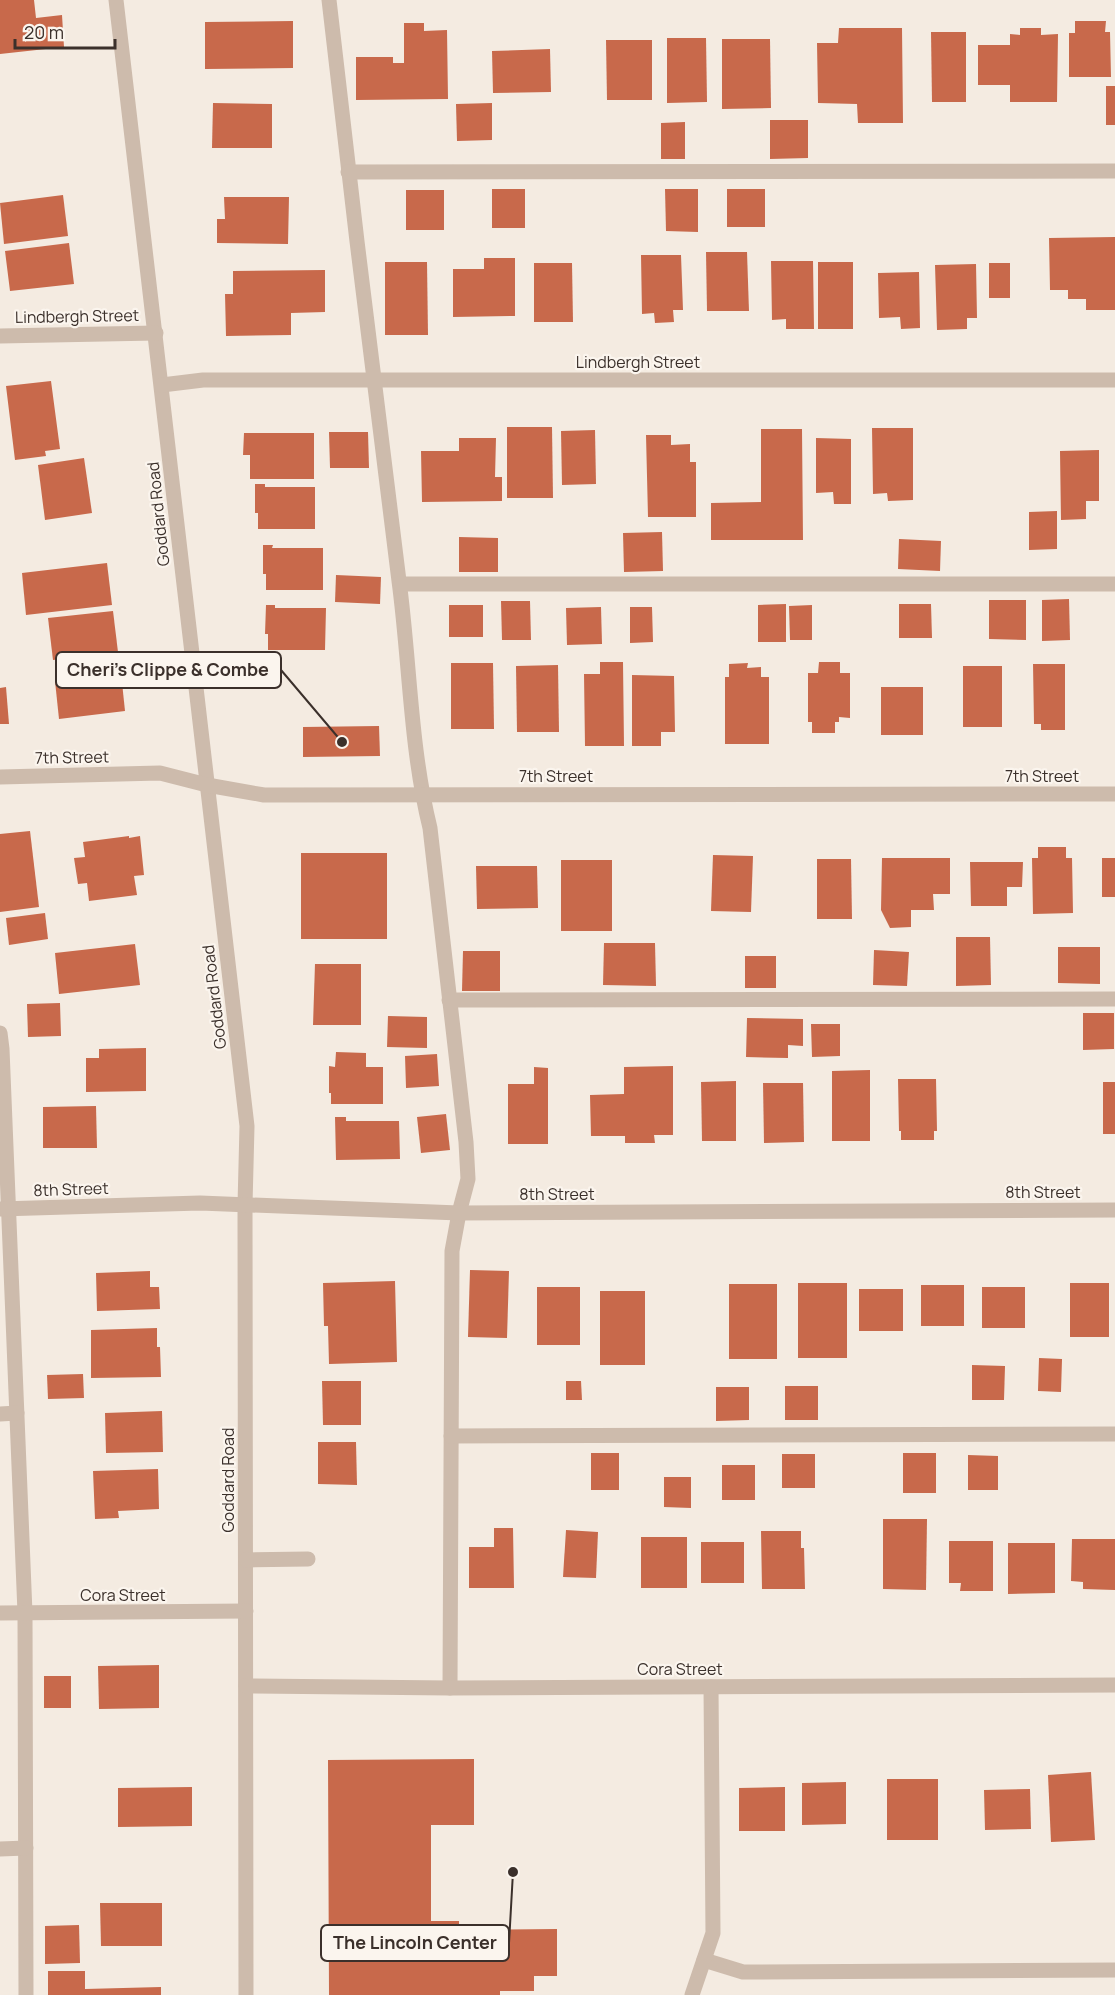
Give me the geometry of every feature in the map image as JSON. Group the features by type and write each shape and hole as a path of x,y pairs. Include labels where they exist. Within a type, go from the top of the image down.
{"street":[{"name":"Goddard Road","path":"116,0 247,1126 245,1205 246,1995"},
{"path":"329,0 373,380 400,584 421,794 430,828 466,1142 468,1179 452,1251 450,1688"},
{"path":"348,171 1115,171"},
{"name":"Lindbergh Street","path":"0,336 156,333"},
{"name":"Lindbergh Street","path":"162,385 203,380 1115,380"},
{"path":"400,584 1115,584"},
{"name":"7th Street","path":"0,777 160,773 207,785 264,795 1115,794"},
{"path":"449,1000 1115,999"},
{"path":"0,1033 4,1209 17,1413 25,1612 26,1995"},
{"name":"8th Street","path":"4,1209 200,1203 459,1213 1115,1210"},
{"path":"0,1414 17,1413"},
{"path":"451,1436 1115,1434"},
{"path":"246,1560 308,1559"},
{"name":"Cora Street","path":"0,1613 246,1611"},
{"name":"Cora Street","path":"246,1686 450,1688 1115,1685"},
{"path":"692,1995 713,1934 711,1687"},
{"path":"0,1849 26,1848"},
{"path":"704,1960 743,1972 1115,1970"}],"building":[{"path":"0,0 34,0 36,18 62,15 64,47 0,54"},
{"path":"293,21 293,68 205,69 205,22"},
{"path":"1075,21 1106,21 1105,32 1110,32 1111,77 1069,77 1069,33 1075,33"},
{"path":"404,23 424,23 424,31 447,30 448,99 356,100 356,57 393,57 393,63 404,63"},
{"path":"839,28 902,28 903,123 858,123 857,104 818,103 817,43 838,43"},
{"path":"1020,28 1041,28 1041,35 1058,34 1057,102 1010,102 1010,85 978,85 978,45 1010,45 1010,34 1020,35"},
{"path":"931,32 966,32 966,102 932,102"},
{"path":"667,38 706,38 707,102 667,103"},
{"path":"722,39 770,39 771,108 722,109"},
{"path":"606,40 652,40 652,100 607,100"},
{"path":"550,49 551,92 493,93 492,51"},
{"path":"1106,86 1115,86 1115,125 1106,125"},
{"path":"213,103 272,104 272,148 212,148"},
{"path":"492,103 492,140 457,141 456,104"},
{"path":"770,120 808,120 808,158 770,159"},
{"path":"685,122 685,159 661,159 661,123"},
{"path":"492,189 525,189 525,228 492,228"},
{"path":"665,189 698,189 698,232 666,231"},
{"path":"727,189 765,189 765,227 727,227"},
{"path":"406,190 444,190 444,230 406,230"},
{"path":"63,195 68,236 4,244 0,203"},
{"path":"224,197 289,197 288,244 217,243 217,219 225,219"},
{"path":"1115,237 1115,310 1086,310 1086,299 1068,299 1068,290 1050,290 1049,238"},
{"path":"69,243 74,284 10,291 5,251"},
{"path":"706,252 747,252 749,311 707,311"},
{"path":"641,255 681,255 683,310 673,310 674,322 655,323 654,313 642,314"},
{"path":"484,258 515,258 515,316 453,317 453,269 484,269"},
{"path":"771,261 813,261 814,329 786,329 786,319 772,320"},
{"path":"385,262 427,262 428,335 385,335"},
{"path":"818,262 853,262 853,329 818,329"},
{"path":"534,263 572,263 573,322 534,322"},
{"path":"989,263 1010,263 1010,298 989,298"},
{"path":"976,264 977,318 967,318 967,329 937,330 935,265"},
{"path":"325,270 325,312 291,313 291,335 226,336 225,294 233,294 233,271"},
{"path":"919,272 920,328 901,329 900,317 879,318 878,273"},
{"path":"51,381 60,449 45,451 46,456 15,460 6,386"},
{"path":"507,427 552,427 553,498 507,498"},
{"path":"872,428 913,428 913,500 888,501 887,493 873,494"},
{"path":"761,429 802,429 803,540 711,540 711,503 761,502"},
{"path":"595,430 596,484 562,485 561,431"},
{"path":"329,432 368,432 369,468 330,468"},
{"path":"244,433 314,433 314,479 250,479 250,455 243,455"},
{"path":"646,435 671,435 671,445 690,444 690,462 696,462 696,517 648,517"},
{"path":"459,438 496,438 495,477 502,477 502,501 422,502 421,451 459,451"},
{"path":"816,438 851,439 851,504 834,504 833,492 816,493"},
{"path":"1099,450 1099,501 1086,501 1086,519 1061,520 1060,451"},
{"path":"84,458 92,513 45,520 38,465"},
{"path":"255,484 265,484 265,487 315,487 315,529 258,529 258,513 255,513"},
{"path":"1057,511 1057,549 1029,550 1029,512"},
{"path":"662,532 663,571 624,572 623,533"},
{"path":"459,537 498,538 498,572 459,572"},
{"path":"899,539 941,541 940,571 898,569"},
{"path":"263,545 273,545 272,548 323,548 323,590 266,590 266,574 263,574"},
{"path":"107,563 112,605 26,615 22,573"},
{"path":"336,575 381,577 380,604 335,602"},
{"path":"1069,599 1070,640 1042,641 1042,600"},
{"path":"989,600 1026,600 1026,640 989,639"},
{"path":"501,601 530,601 531,640 502,640"},
{"path":"786,604 786,642 758,642 758,605"},
{"path":"899,604 931,604 932,638 899,638"},
{"path":"266,605 275,605 275,608 326,608 325,650 268,650 268,634 265,634"},
{"path":"449,605 483,605 483,637 449,637"},
{"path":"812,605 812,640 790,640 789,606"},
{"path":"601,607 602,644 567,645 566,608"},
{"path":"630,607 652,607 653,642 630,643"},
{"path":"113,611 118,652 53,660 48,618"},
{"path":"600,662 623,662 624,746 585,746 584,674 600,674"},
{"path":"819,662 840,662 840,673 850,673 850,718 839,717 839,722 835,722 835,733 812,733 812,722 808,722 808,673 818,673"},
{"path":"451,663 493,663 494,729 451,729"},
{"path":"748,663 747,668 761,667 761,677 769,677 769,744 725,744 725,677 729,677 729,664"},
{"path":"1033,664 1065,664 1065,730 1041,730 1041,724 1034,724"},
{"path":"558,665 559,732 517,732 516,666"},
{"path":"963,666 1002,666 1002,727 963,727"},
{"path":"121,673 125,711 59,719 55,681"},
{"path":"632,675 674,676 675,732 661,732 661,746 632,746"},
{"path":"6,687 9,724 0,724 0,688"},
{"path":"881,687 923,687 923,735 881,735"},
{"path":"379,726 380,756 303,757 303,727"},
{"path":"30,831 39,907 0,912 0,834"},
{"path":"129,836 129,838 140,836 144,875 134,876 137,895 89,901 87,883 78,884 74,858 85,857 83,842"},
{"path":"1038,847 1066,847 1066,858 1072,858 1073,913 1033,914 1032,858 1038,858"},
{"path":"301,853 387,853 387,939 301,939"},
{"path":"713,855 753,856 751,912 711,911"},
{"path":"882,858 950,858 950,894 933,894 934,910 911,910 911,927 890,928 881,910"},
{"path":"1102,858 1115,858 1115,897 1102,897"},
{"path":"817,859 851,859 852,919 817,919"},
{"path":"561,860 612,860 612,931 561,931"},
{"path":"970,862 1023,862 1022,887 1007,887 1007,906 971,906"},
{"path":"476,866 537,866 538,908 477,909"},
{"path":"45,913 48,939 9,945 6,918"},
{"path":"956,937 990,937 991,985 956,986"},
{"path":"604,943 655,943 656,986 603,985"},
{"path":"135,944 140,985 59,994 55,953"},
{"path":"1058,947 1100,947 1100,984 1058,983"},
{"path":"874,950 909,952 907,986 873,985"},
{"path":"463,951 500,951 500,991 462,991"},
{"path":"745,956 776,956 776,988 745,988"},
{"path":"315,964 361,964 361,1025 313,1025"},
{"path":"60,1003 61,1036 28,1037 27,1004"},
{"path":"1083,1013 1114,1013 1114,1049 1083,1050"},
{"path":"388,1016 427,1017 427,1048 387,1047"},
{"path":"747,1018 803,1019 803,1046 788,1045 788,1058 746,1057"},
{"path":"811,1024 840,1024 840,1056 812,1057"},
{"path":"146,1048 146,1091 86,1092 86,1058 99,1058 99,1049"},
{"path":"336,1052 366,1053 366,1067 383,1067 383,1104 331,1104 329,1066 335,1067"},
{"path":"437,1054 439,1086 406,1088 405,1056"},
{"path":"673,1066 673,1135 654,1135 655,1143 625,1143 625,1136 591,1136 590,1095 624,1094 624,1067"},
{"path":"534,1067 548,1068 548,1144 508,1144 508,1084 534,1084"},
{"path":"870,1070 870,1141 832,1141 832,1071"},
{"path":"898,1079 936,1079 937,1131 934,1131 934,1140 901,1140"},
{"path":"736,1081 736,1141 702,1141 701,1082"},
{"path":"1103,1082 1115,1082 1115,1134 1103,1134"},
{"path":"763,1083 803,1083 804,1142 764,1143"},
{"path":"96,1106 97,1148 43,1148 43,1107"},
{"path":"446,1114 450,1150 421,1153 417,1117"},
{"path":"335,1117 346,1117 346,1121 399,1121 400,1159 336,1160"},
{"path":"470,1270 509,1271 507,1338 468,1337"},
{"path":"150,1271 150,1287 159,1287 160,1309 97,1311 96,1273"},
{"path":"395,1281 397,1362 329,1364 328,1326 324,1326 323,1283"},
{"path":"798,1283 847,1283 847,1358 798,1358"},
{"path":"1070,1283 1109,1283 1109,1337 1070,1337"},
{"path":"729,1284 777,1284 777,1359 729,1359"},
{"path":"921,1285 964,1285 964,1326 921,1326"},
{"path":"537,1287 580,1287 580,1345 537,1345"},
{"path":"982,1287 1025,1287 1025,1328 982,1328"},
{"path":"859,1289 903,1289 903,1331 859,1331"},
{"path":"600,1291 645,1291 645,1365 600,1365"},
{"path":"157,1328 161,1377 91,1378 91,1330"},
{"path":"1039,1358 1062,1359 1061,1392 1038,1391"},
{"path":"972,1365 1005,1366 1004,1400 972,1400"},
{"path":"83,1374 84,1398 48,1399 47,1375"},
{"path":"322,1381 361,1381 361,1425 323,1425"},
{"path":"566,1381 581,1381 582,1400 566,1400"},
{"path":"785,1386 818,1386 818,1420 785,1420"},
{"path":"716,1387 749,1387 749,1420 716,1421"},
{"path":"162,1411 163,1452 106,1453 105,1413"},
{"path":"318,1442 356,1442 357,1485 318,1484"},
{"path":"591,1453 619,1453 619,1490 591,1490"},
{"path":"903,1453 936,1453 936,1493 903,1493"},
{"path":"782,1454 815,1454 815,1488 782,1488"},
{"path":"968,1455 998,1456 998,1490 968,1490"},
{"path":"722,1465 755,1465 755,1500 722,1500"},
{"path":"158,1469 159,1509 118,1511 119,1518 95,1519 93,1471"},
{"path":"664,1477 691,1477 691,1508 664,1507"},
{"path":"883,1519 927,1519 926,1590 883,1589"},
{"path":"494,1528 513,1528 514,1588 469,1588 469,1547 494,1547"},
{"path":"566,1530 598,1532 596,1578 563,1577"},
{"path":"761,1531 801,1531 801,1548 804,1548 805,1589 762,1589"},
{"path":"641,1537 687,1537 687,1588 641,1588"},
{"path":"1072,1539 1115,1539 1115,1590 1083,1589 1083,1582 1071,1581"},
{"path":"949,1541 993,1541 993,1591 960,1591 961,1583 949,1583"},
{"path":"701,1542 744,1542 744,1583 701,1583"},
{"path":"1008,1543 1055,1543 1055,1593 1008,1594"},
{"path":"159,1665 159,1708 99,1709 98,1666"},
{"path":"44,1676 71,1676 71,1708 44,1708"},
{"path":"474,1759 474,1825 431,1825 431,1921 459,1921 459,1930 557,1929 557,1976 534,1976 534,1991 500,1991 500,1995 329,1995 328,1760"},
{"path":"1091,1772 1095,1840 1051,1842 1048,1775"},
{"path":"887,1779 938,1779 938,1840 887,1840"},
{"path":"846,1782 846,1824 802,1825 802,1783"},
{"path":"192,1787 192,1826 118,1827 118,1788"},
{"path":"785,1787 785,1831 739,1831 739,1788"},
{"path":"1030,1789 1031,1829 985,1830 984,1790"},
{"path":"100,1903 162,1903 162,1946 101,1946"},
{"path":"79,1925 80,1963 45,1964 45,1926"},
{"path":"48,1971 85,1971 85,1989 161,1987 161,1995 48,1995"}],"place":[{"name":"Cheri's Clippe & Combe","path":"342,742"},
{"name":"The Lincoln Center","path":"513,1872"}]}
